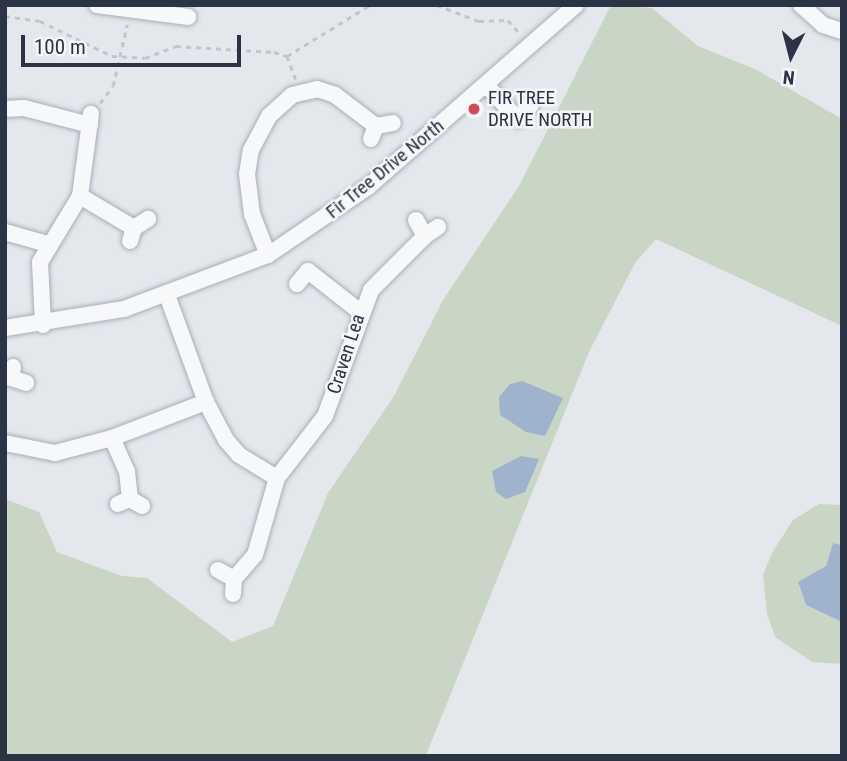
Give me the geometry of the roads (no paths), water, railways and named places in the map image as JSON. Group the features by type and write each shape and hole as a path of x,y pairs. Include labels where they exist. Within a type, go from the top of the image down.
{"street":[{"path":"97,5 129,7 188,17"},
{"name":"Fir Tree Drive North","path":"5,328 43,325 167,295 268,255 368,187 576,5"},
{"path":"797,6 842,31"},
{"path":"486,85 525,123 530,106"},
{"path":"268,255 248,201 248,162 269,116 300,92 335,95 380,129"},
{"path":"5,109 24,108 90,120 80,196 47,244 38,277 43,325"},
{"path":"80,196 138,229"},
{"name":"Craven Lea","path":"218,570 233,587 255,555 277,478 325,416 359,311 381,276 432,231 416,220"},
{"path":"5,232 47,244"},
{"path":"297,284 308,271 359,311"},
{"path":"167,295 206,402 239,456 277,478"},
{"path":"5,443 55,453 112,438 206,402"},
{"path":"112,438 127,471 130,503"}],"water":[{"path":"522,381 563,398 545,436 526,432 500,415 499,397 510,384"},
{"path":"521,456 539,459 525,492 506,499 496,492 492,471"},
{"path":"833,543 842,545 842,622 806,605 798,582 826,566"}],"place":[{"name":"FIR TREE DRIVE NORTH","path":"474,109"}]}
